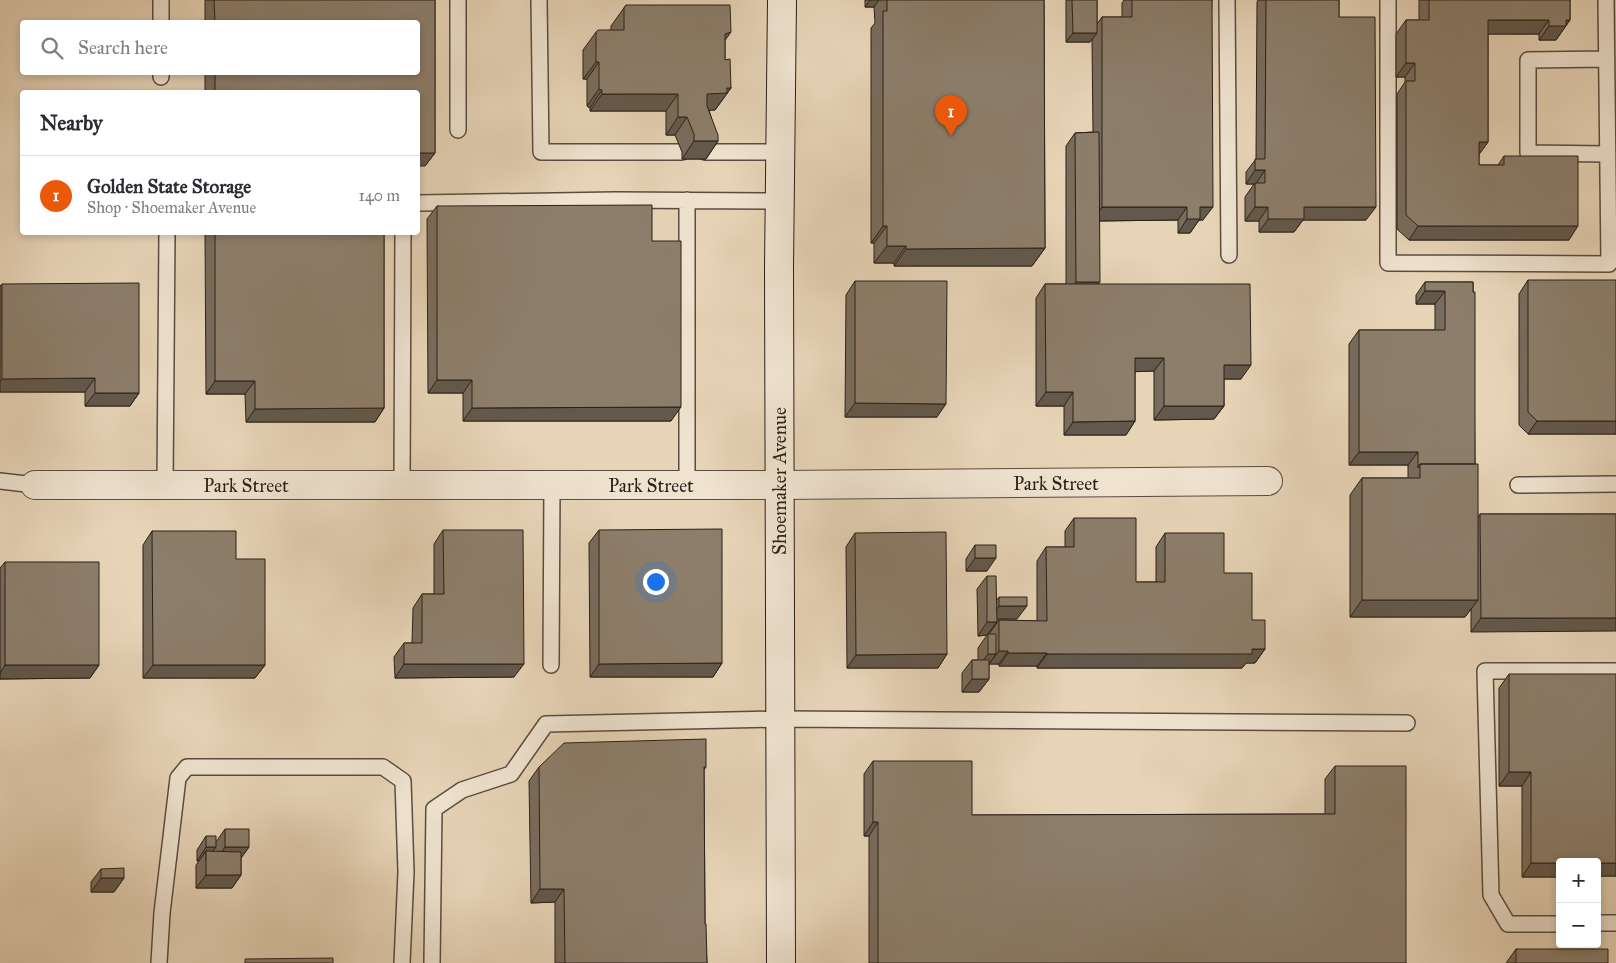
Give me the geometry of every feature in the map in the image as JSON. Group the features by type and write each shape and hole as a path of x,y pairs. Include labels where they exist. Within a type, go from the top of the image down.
{"street":[{"name":"Shoemaker Avenue","path":"781,963 779,485 782,0"},
{"name":"Park Street","path":"35,485 779,485 1268,482"}],"lane":[{"path":"161,0 161,20"},
{"path":"458,0 458,130"},
{"path":"539,0 541,152 682,152"},
{"path":"1227,0 1229,255"},
{"path":"1388,0 1388,264 1609,264 1606,0"},
{"path":"1607,59 1528,60 1528,153 1608,154"},
{"path":"705,152 780,152"},
{"path":"420,203 687,200 780,201"},
{"path":"687,200 687,485"},
{"path":"164,485 167,235"},
{"path":"402,485 403,235"},
{"path":"0,481 35,485"},
{"path":"1518,485 1616,484"},
{"path":"551,665 552,485"},
{"path":"1556,924 1508,924 1490,894 1485,671 1616,671"},
{"path":"432,963 434,808 462,790 511,774 546,724 780,719 1408,723"},
{"path":"158,963 178,778 187,767 383,767 403,781 406,872 402,963"},
{"path":"1601,923 1616,923"}],"building":[{"path":"214,0 435,0 435,153 420,153 420,90 215,90 215,75 420,75 420,20 215,20"},
{"path":"887,0 1044,0 1045,248 906,249 906,246 887,246 887,226 883,226 883,11 887,11"},
{"path":"1072,0 1097,0 1097,33 1073,33"},
{"path":"1132,0 1212,0 1213,207 1200,207 1200,219 1187,219 1187,207 1102,207 1102,17 1132,17"},
{"path":"1266,0 1339,0 1339,17 1375,17 1376,207 1304,207 1304,219 1268,219 1268,207 1255,207 1255,183 1265,183 1265,170 1255,170 1255,159 1265,159"},
{"path":"1429,0 1570,0 1570,20 1566,20 1566,26 1549,26 1549,20 1488,20 1488,142 1479,142 1479,165 1504,165 1504,156 1578,156 1578,226 1418,226 1406,215 1406,81 1415,81 1415,63 1406,63 1406,20 1429,20"},
{"path":"626,5 730,5 731,32 725,34 725,60 730,59 731,88 727,88 727,93 707,94 707,106 718,135 718,141 694,141 694,134 687,117 678,117 678,94 602,94 602,90 599,89 599,62 596,62 596,32 598,30 624,30 624,8"},
{"path":"1099,132 1100,282 1076,282 1075,133"},
{"path":"652,205 652,241 681,241 681,407 472,408 472,380 437,380 437,206"},
{"path":"215,235 384,235 384,408 255,409 255,381 215,381"},
{"path":"1528,280 1616,280 1616,421 1537,421 1528,412"},
{"path":"855,281 947,281 946,404 855,403"},
{"path":"1425,282 1473,282 1473,292 1475,292 1475,464 1420,464 1418,468 1418,452 1359,452 1359,330 1445,330 1445,291 1425,291"},
{"path":"139,283 139,393 95,393 95,378 2,379 2,284"},
{"path":"1045,284 1250,284 1251,365 1224,365 1224,406 1164,406 1164,358 1135,358 1135,421 1073,422 1073,392 1046,392"},
{"path":"1420,464 1478,464 1478,600 1362,600 1362,478 1420,478"},
{"path":"1480,514 1616,514 1616,618 1481,618"},
{"path":"1074,518 1136,518 1136,582 1165,582 1165,533 1224,533 1224,573 1252,573 1252,620 1265,620 1265,649 1252,649 1252,654 1047,654 999,651 999,620 1047,621 1046,547 1074,547"},
{"path":"722,529 722,663 599,664 599,530"},
{"path":"443,530 523,530 524,664 404,664 404,643 422,643 422,594 444,594"},
{"path":"152,531 236,531 236,559 265,559 265,665 153,665"},
{"path":"946,532 947,654 856,655 855,533"},
{"path":"975,545 996,545 996,558 975,558"},
{"path":"5,562 99,562 99,665 5,665"},
{"path":"987,576 996,576 997,622 987,622"},
{"path":"999,597 1027,597 1027,606 999,606"},
{"path":"988,634 996,634 996,654 988,654"},
{"path":"972,660 989,660 989,679 972,679"},
{"path":"1509,674 1616,674 1616,863 1601,863 1601,858 1556,858 1556,863 1531,863 1531,772 1509,772"},
{"path":"706,739 706,767 704,767 707,963 565,963 564,889 540,889 539,767 564,743"},
{"path":"873,761 972,761 972,815 1335,814 1335,766 1406,766 1406,963 878,963 878,822 873,822"},
{"path":"225,829 249,829 249,847 225,847"},
{"path":"206,836 216,836 216,847 206,847"},
{"path":"206,851 241,852 241,875 206,875"},
{"path":"124,868 124,878 101,878 101,869"},
{"path":"1516,949 1608,949 1608,963 1516,963"},
{"path":"333,958 333,963 245,963 245,959"}],"place":[{"name":"Golden State Storage","path":"951,136"}]}
